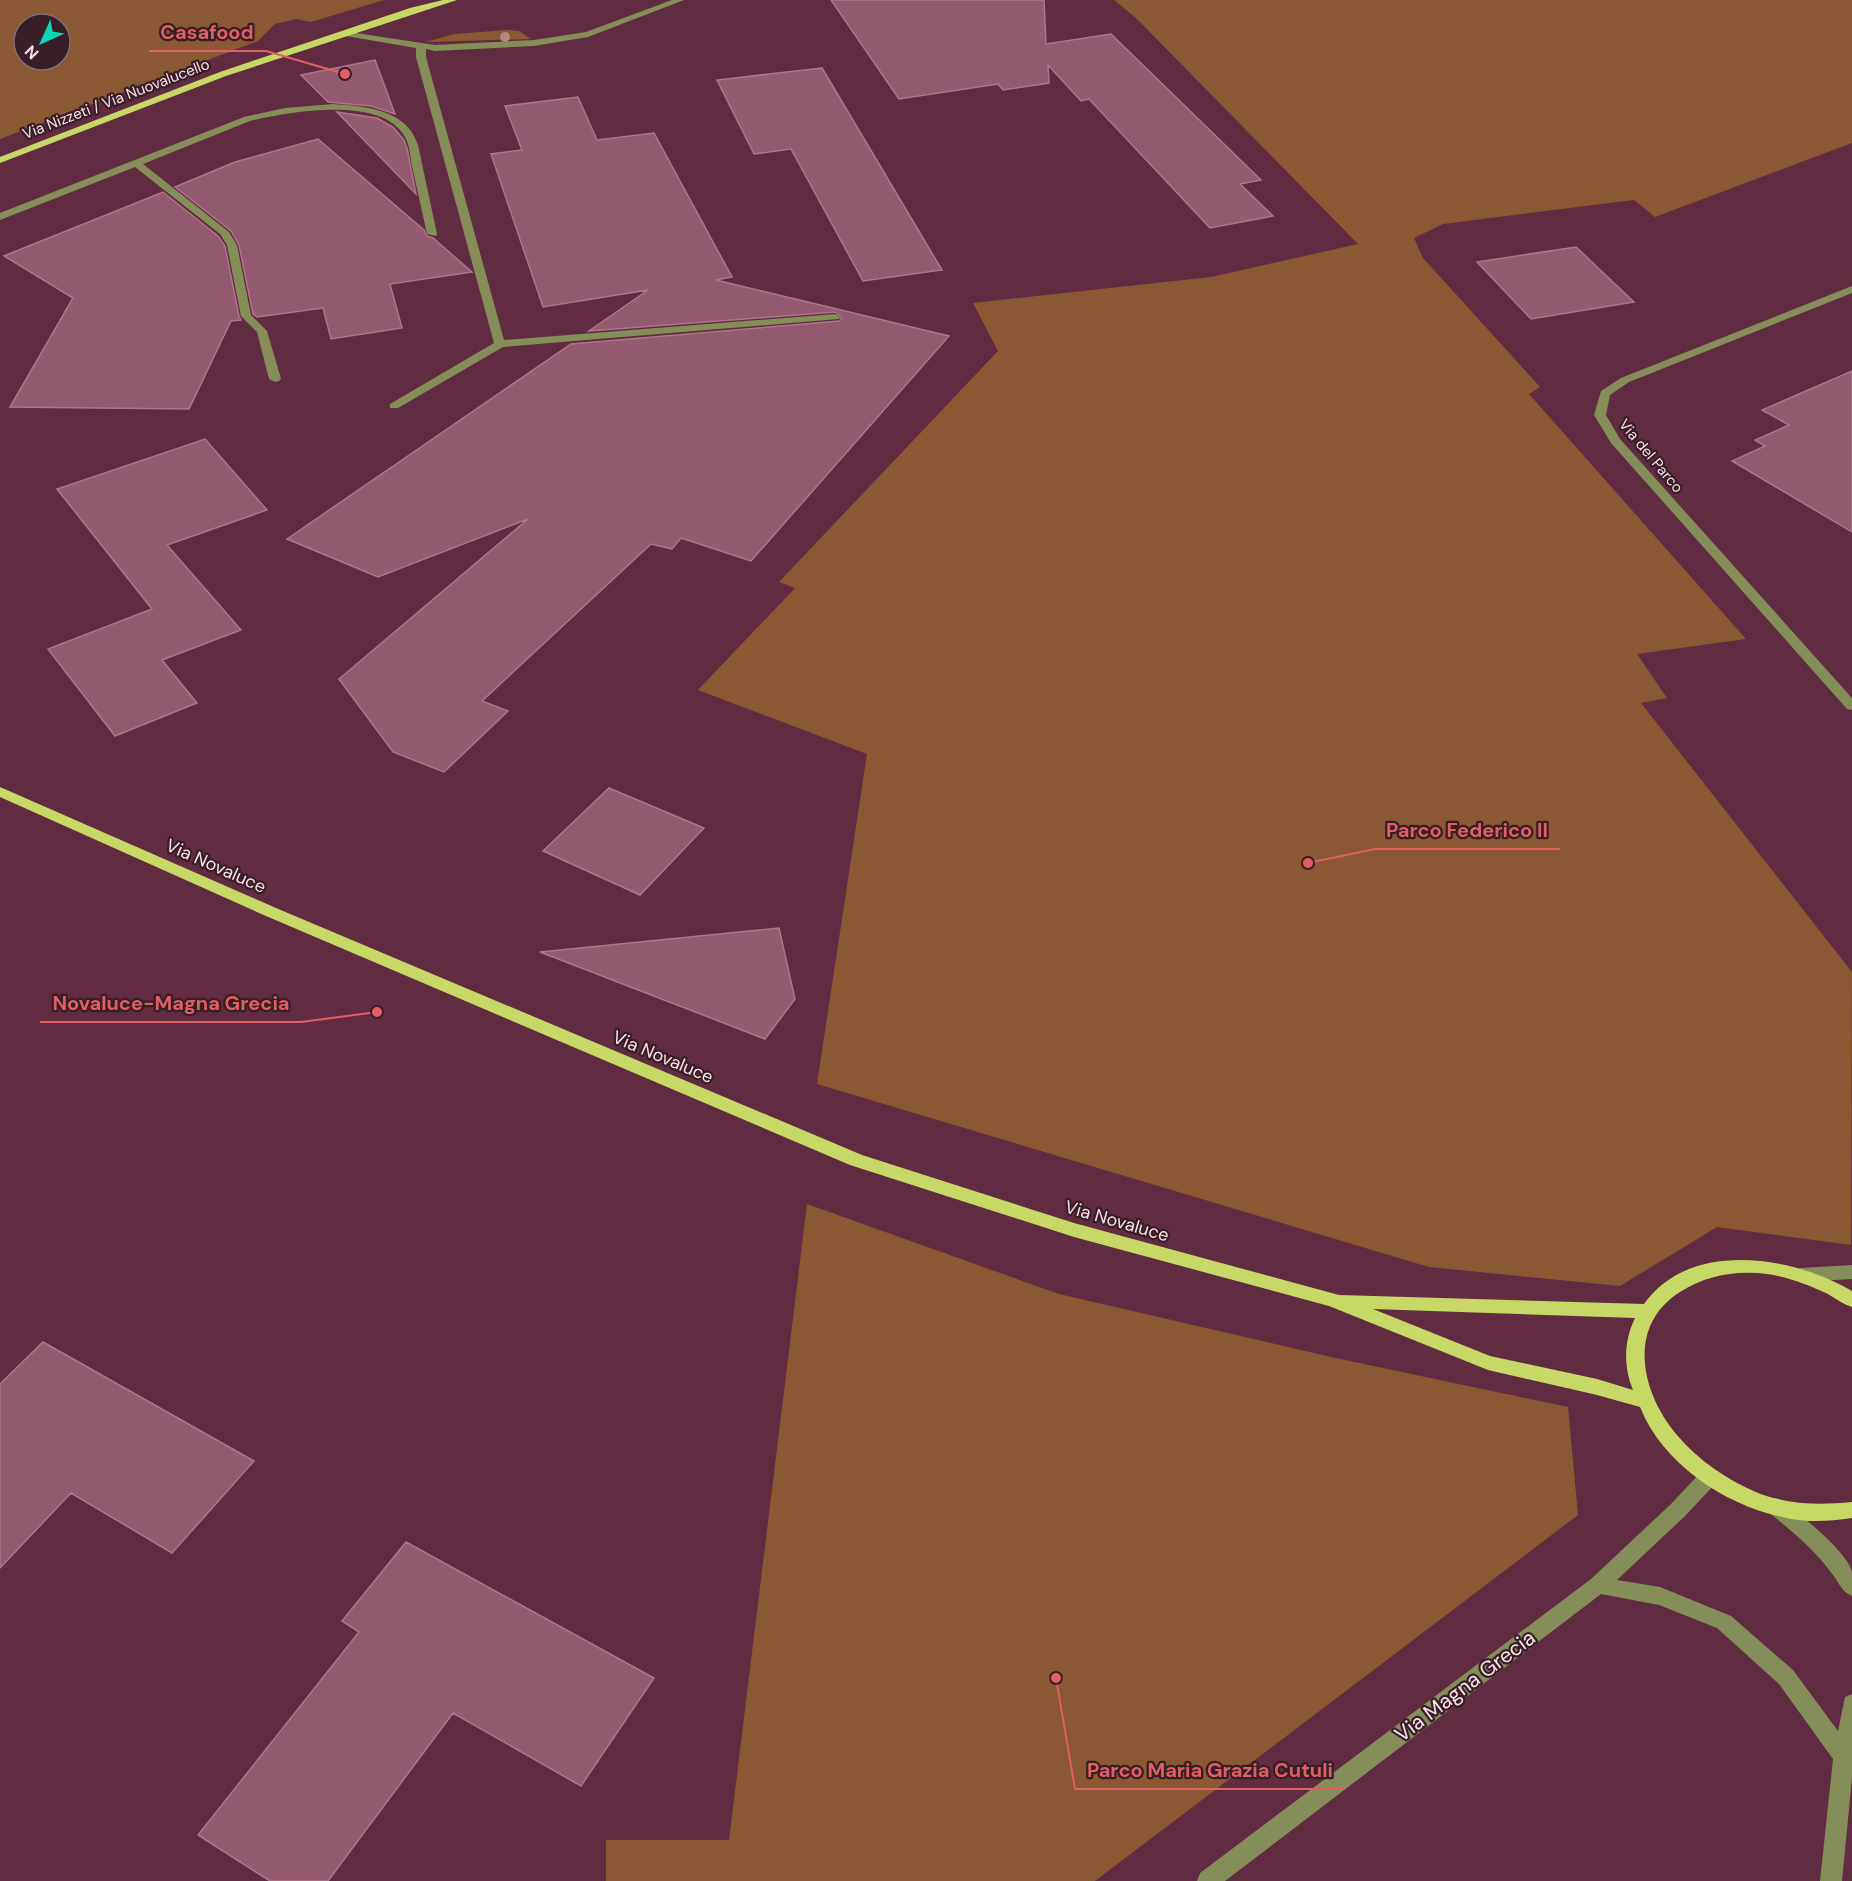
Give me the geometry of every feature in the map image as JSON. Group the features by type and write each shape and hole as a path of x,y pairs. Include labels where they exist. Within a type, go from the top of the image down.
{"main road":[{"name":"Via Nizzeti / Via Nuovalucello","path":"0,160 223,74 413,10 453,0"},
{"name":"Via Novaluce","path":"0,792 282,916 856,1160 1074,1230 1332,1300"},
{"path":"1852,1300 1828,1284 1764,1267 1726,1267 1694,1275 1667,1289 1646,1311 1635,1338 1634,1368 1644,1401 1659,1429 1682,1454 1709,1477 1741,1494 1775,1506 1809,1512 1852,1510"},
{"path":"1332,1300 1646,1311"},
{"path":"1332,1300 1488,1363 1597,1387 1644,1401"}],"street":[{"path":"346,33 421,47 468,47 566,39 588,34 680,0"},
{"path":"421,47 421,57 500,344"},
{"path":"0,217 247,119 277,111 353,107 375,112 398,122 410,135 432,234"},
{"path":"136,164 224,232 232,245 246,316 262,331 275,379"},
{"name":"Via del Parco","path":"1852,289 1625,380 1605,393 1600,415 1616,441 1852,706"},
{"path":"394,406 500,344 835,317"},
{"path":"1801,1275 1852,1272"},
{"name":"Via Magna Grecia","path":"1208,1881 1598,1585 1678,1510 1709,1477"},
{"path":"1775,1506 1819,1542 1852,1587"},
{"path":"1598,1585 1660,1596 1724,1622 1786,1677 1844,1756"},
{"path":"1831,1881 1844,1756 1852,1704"}],"shaded area":[{"path":"0,0 384,0 311,22 296,19 275,24 258,41 0,139"},
{"path":"1114,0 1852,0 1852,143 1655,217 1634,200 1443,224 1414,238 1423,258 1540,387 1529,394 1746,639 1637,654 1667,698 1641,703 1852,972 1851,1245 1717,1227 1620,1286 1429,1267 817,1084 867,754 698,690 795,588 779,582 998,351 973,303 1211,277 1358,244 1137,19"},
{"path":"519,31 531,39 426,42 454,34"},
{"path":"807,1204 1059,1294 1331,1357 1568,1407 1578,1515 1095,1881 606,1881 606,1840 729,1840"}],"building":[{"path":"831,0 1044,0 1046,44 1111,34 1261,180 1240,184 1273,216 1210,228 1089,99 1081,101 1048,65 1049,83 1003,90 998,84 899,99"},
{"path":"375,60 395,114 371,106 328,102 301,75"},
{"path":"822,68 942,270 863,281 791,149 754,154 717,80"},
{"path":"578,97 597,140 654,133 732,277 716,280 949,336 751,561 681,538 672,549 651,544 482,701 508,711 444,772 393,752 339,679 528,519 378,577 287,539 571,344 839,321 842,318 835,312 589,331 648,290 543,307 491,154 522,150 505,106"},
{"path":"337,112 377,118 393,127 404,140 407,148 416,194"},
{"path":"318,139 424,230 427,236 433,238 472,272 390,284 402,328 331,339 323,308 257,317 253,314 239,245 231,231 175,187 235,162"},
{"path":"163,192 218,236 225,246 241,320 231,321 189,409 10,407 73,298 4,256"},
{"path":"1576,247 1634,302 1531,319 1477,262"},
{"path":"1852,371 1852,532 1732,461 1765,446 1755,440 1789,425 1762,410"},
{"path":"205,439 267,510 167,545 241,630 162,660 197,703 115,736 48,649 152,609 57,489"},
{"path":"609,788 704,828 640,895 543,851"},
{"path":"779,928 795,999 765,1039 540,952"},
{"path":"43,1342 254,1461 172,1553 71,1493 0,1568 0,1384"},
{"path":"406,1542 654,1678 581,1786 453,1713 328,1881 270,1881 198,1835 359,1632 342,1621"}],"place":[{"name":"Casafood","path":"345,74"},
{"name":"Parco Federico II","path":"1308,863"},
{"name":"Novaluce-Magna Grecia","path":"377,1012"},
{"name":"Parco Maria Grazia Cutuli","path":"1056,1678"}]}
